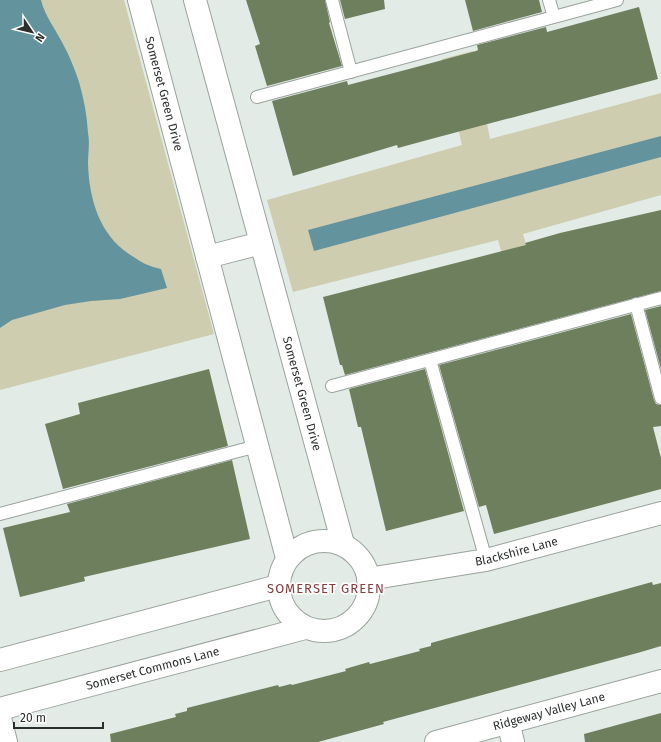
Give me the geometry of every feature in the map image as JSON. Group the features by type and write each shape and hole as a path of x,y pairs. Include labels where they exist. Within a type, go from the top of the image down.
{"street":[{"name":"Somerset Green Drive","path":"139,0 287,558"},
{"name":"Somerset Green Drive","path":"195,0 343,544"},
{"path":"207,257 261,243"},
{"name":"Blackshire Lane","path":"368,579 486,560 661,513"},
{"path":"328,540 343,544 354,551 362,561 368,579 367,599 362,610 354,620 343,627 331,631 317,631 305,628 294,621 285,611 280,599 278,586 280,571 287,558 299,548 313,541 328,540"},
{"path":"0,660 278,586"},
{"name":"Somerset Commons Lane","path":"0,709 305,628"},
{"name":"Ridgeway Valley Lane","path":"436,742 511,732 661,681"},
{"path":"0,718 6,742"}],"lane":[{"path":"332,0 351,72"},
{"path":"550,0 554,17"},
{"path":"257,97 617,0"},
{"path":"332,386 661,298"},
{"path":"636,304 661,398"},
{"path":"430,360 486,560"},
{"path":"0,514 257,446"}],"shaded area":[{"path":"0,0 124,0 214,334 0,390"},
{"path":"473,51 490,139 661,93 661,195 523,234 546,316 521,322 498,240 293,292 267,200 462,145 442,59"}],"water":[{"path":"0,0 41,0 48,18 68,55 81,88 89,137 88,163 91,189 103,226 119,246 129,254 152,267 161,269 167,288 120,299 65,305 12,320 0,328"},
{"path":"661,136 661,157 314,251 308,230"}],"building":[{"path":"246,0 325,0 329,23 342,66 267,86 255,46 260,44"},
{"path":"340,0 384,0 385,9 345,19"},
{"path":"465,0 539,0 542,12 473,31"},
{"path":"639,7 658,79 398,148 397,145 293,176 272,101 347,81 348,85 476,51 478,50 477,45 546,27 547,32"},
{"path":"661,210 661,291 345,375 342,365 340,365 323,297 526,245 525,243 560,233"},
{"path":"661,306 661,369 645,310"},
{"path":"631,314 654,400 656,404 661,405 661,426 653,427 661,458 661,489 494,534 486,505 479,507 439,365"},
{"path":"209,369 228,446 63,489 45,424 80,414 78,403"},
{"path":"425,369 464,511 386,531 361,427 358,427 349,389"},
{"path":"232,460 250,539 84,577 85,581 20,597 3,528 70,512 67,504"},
{"path":"652,582 653,585 661,583 661,646 641,652 383,722 384,724 318,742 111,742 110,734 176,717 175,714 187,711 187,708 278,685 279,687 292,685 346,671 345,669 369,662 370,664 420,651 419,649 431,646 431,643"},
{"path":"661,713 661,742 585,742 584,734"}],"district":[{"name":"SOMERSET GREEN","path":"326,588"}]}
